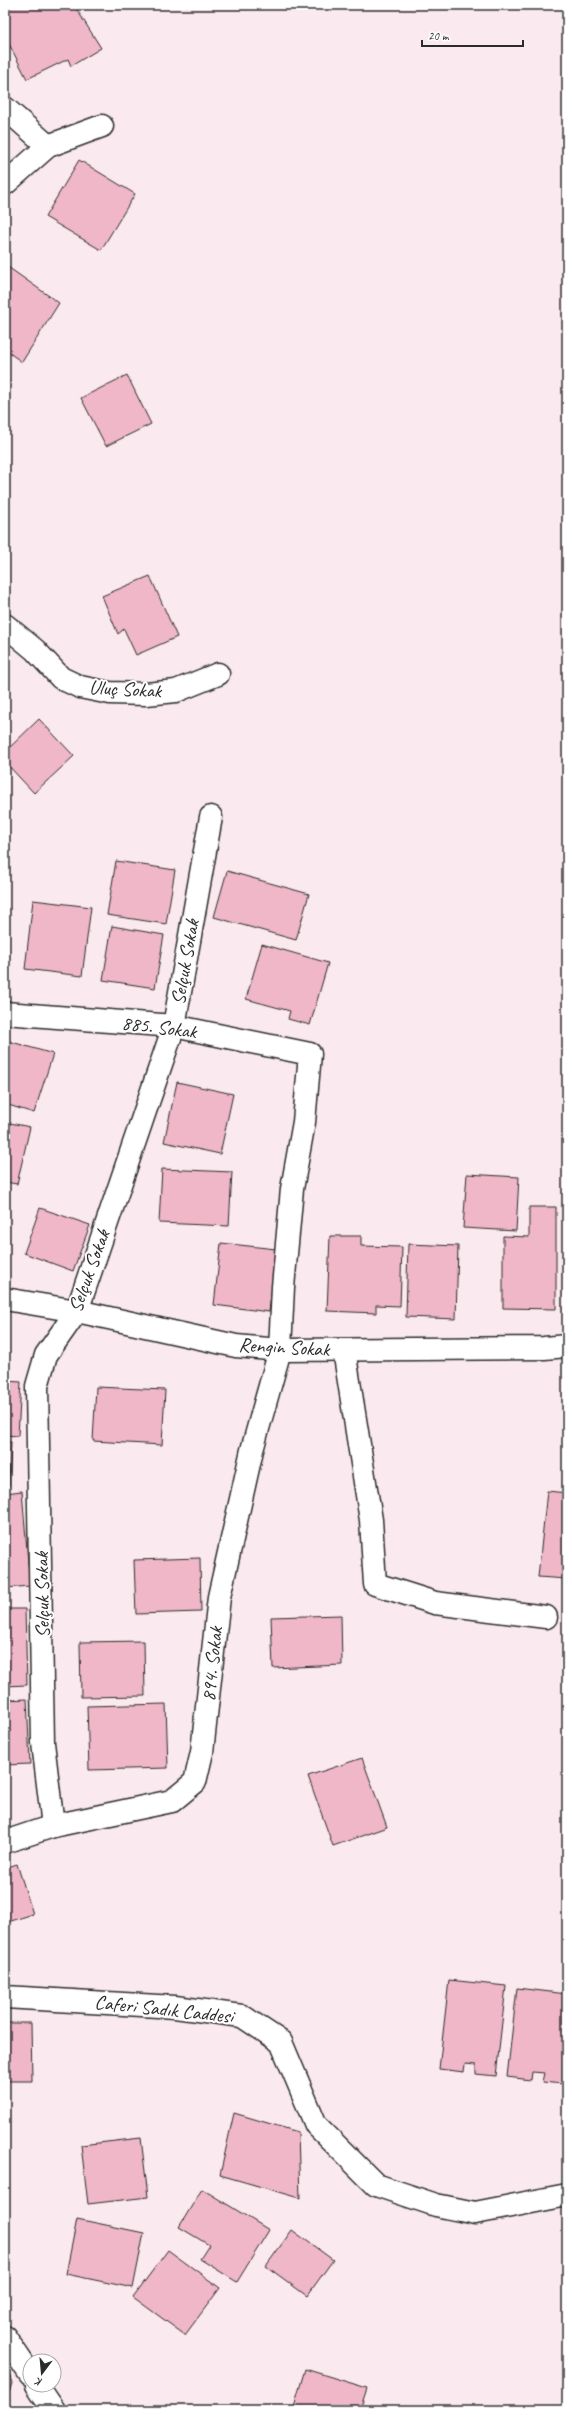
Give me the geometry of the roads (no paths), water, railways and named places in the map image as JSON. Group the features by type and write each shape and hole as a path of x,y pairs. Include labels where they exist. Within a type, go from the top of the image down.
{"street":[{"path":"5,108 48,146"},
{"path":"5,184 48,146 102,126"},
{"name":"Uluç Sokak","path":"5,625 35,650 61,678 80,687 110,693 146,694 176,691 218,674"},
{"name":"Selçuk Sokak","path":"53,1826 43,1743 37,1386 46,1355 77,1311 174,1026 211,817"},
{"name":"885. Sokak","path":"5,1013 174,1026 310,1054"},
{"name":"894. Sokak","path":"5,1842 53,1826 172,1802 195,1782 202,1752 219,1597 252,1450 280,1350 283,1287 292,1189 304,1122 310,1054"},
{"name":"Rengin Sokak","path":"5,1299 77,1311 236,1346 280,1350 544,1348 567,1346"},
{"path":"344,1350 371,1520 375,1584 435,1603 546,1617"},
{"name":"Caferi Sadık Caddesi","path":"5,1997 175,2007 242,2016 281,2042 316,2125 376,2185 436,2204 475,2213 567,2196"},
{"path":"5,2337 22,2362"},
{"path":"42,2393 54,2410"}]}
